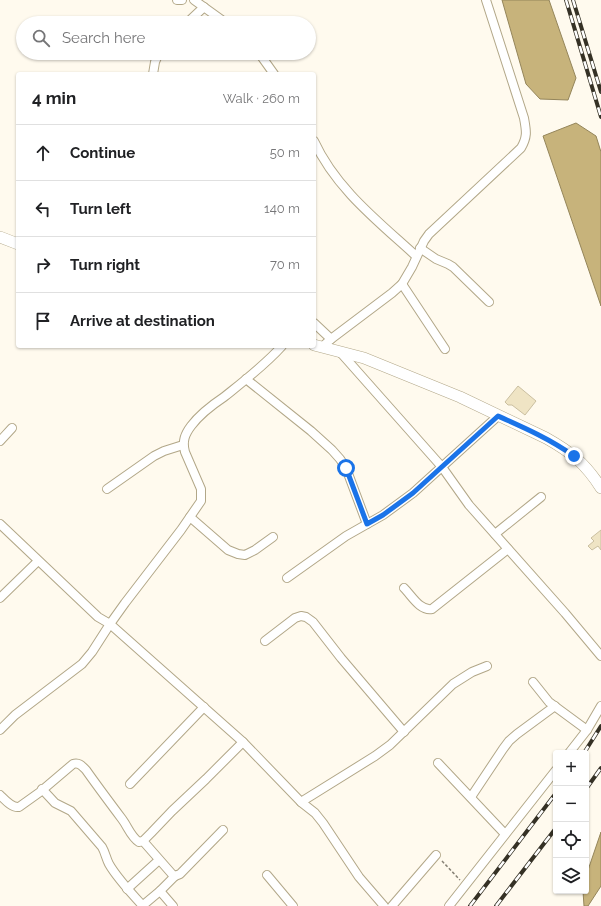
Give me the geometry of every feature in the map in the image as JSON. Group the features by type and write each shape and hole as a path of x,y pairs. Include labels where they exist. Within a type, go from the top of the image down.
{"street":[{"path":"177,0 182,0"},
{"path":"194,0 216,16"},
{"path":"318,346 331,339 402,284 424,241 434,228 521,148 526,140 527,132 524,118 486,0"},
{"path":"194,16 204,7"},
{"path":"153,72 156,60"},
{"path":"263,60 272,72"},
{"path":"316,144 338,180 361,205 416,256"},
{"path":"0,237 16,243"},
{"path":"420,248 436,260 453,267 489,302"},
{"path":"402,284 445,349"},
{"path":"316,325 331,339"},
{"path":"318,346 364,358 460,398 546,438 574,456 585,466 601,488"},
{"path":"0,730 15,715 82,664 92,652 110,624 201,501 201,489 183,445 184,438 191,426 202,414 246,379 280,348"},
{"path":"341,353 442,467 469,505 601,656"},
{"path":"246,379 311,431 340,459 346,468 367,524"},
{"path":"287,578 346,536 383,515 413,493 498,416"},
{"path":"0,441 12,428"},
{"path":"107,489 154,456 183,445"},
{"path":"495,534 541,497"},
{"path":"190,517 228,550 238,554 245,555 255,550 273,537"},
{"path":"0,524 98,617 110,624 243,742 302,802 316,813 359,877 384,906"},
{"path":"404,588 423,608 432,608 508,549"},
{"path":"0,598 38,561"},
{"path":"265,641 295,618 301,616 306,617 313,622 341,658 404,732"},
{"path":"302,802 390,745 453,684 472,672 487,666"},
{"path":"533,682 549,702 587,730"},
{"path":"470,797 510,741 555,706"},
{"path":"571,750 587,730 601,706"},
{"path":"130,784 204,708"},
{"path":"0,795 16,808 20,807 73,764 80,764 124,822 134,839 139,842 144,841 172,811 243,742"},
{"path":"438,763 506,834"},
{"path":"449,906 553,774"},
{"path":"42,789 54,803 71,811 102,847 109,864 142,906 160,892 175,876 180,874 223,830"},
{"path":"144,841 159,860 175,876"},
{"path":"392,906 436,855"},
{"path":"127,888 159,860"},
{"path":"267,875 293,906"},
{"path":"160,892 173,906"}],"path":[{"path":"436,855 466,885"}],"shaded area":[{"path":"502,0 549,0 576,78 568,100 540,99 526,84"},
{"path":"576,123 596,136 601,152 601,306 543,136"},
{"path":"601,832 601,886 588,906 584,906 583,894 589,894 589,867"}],"building":[{"path":"518,386 536,401 525,415 512,405 508,405 505,402"},
{"path":"601,530 601,550 598,546 592,550 588,546 594,541 591,538"}],"railway":[{"path":"566,0 601,117"},
{"path":"573,0 601,92"},
{"path":"586,750 601,726"},
{"path":"588,786 601,768"},
{"path":"470,906 553,797"},
{"path":"496,906 553,832"}],"route":[{"path":"346,468 367,524 376,520 413,493 498,416 546,438 574,456"}]}
